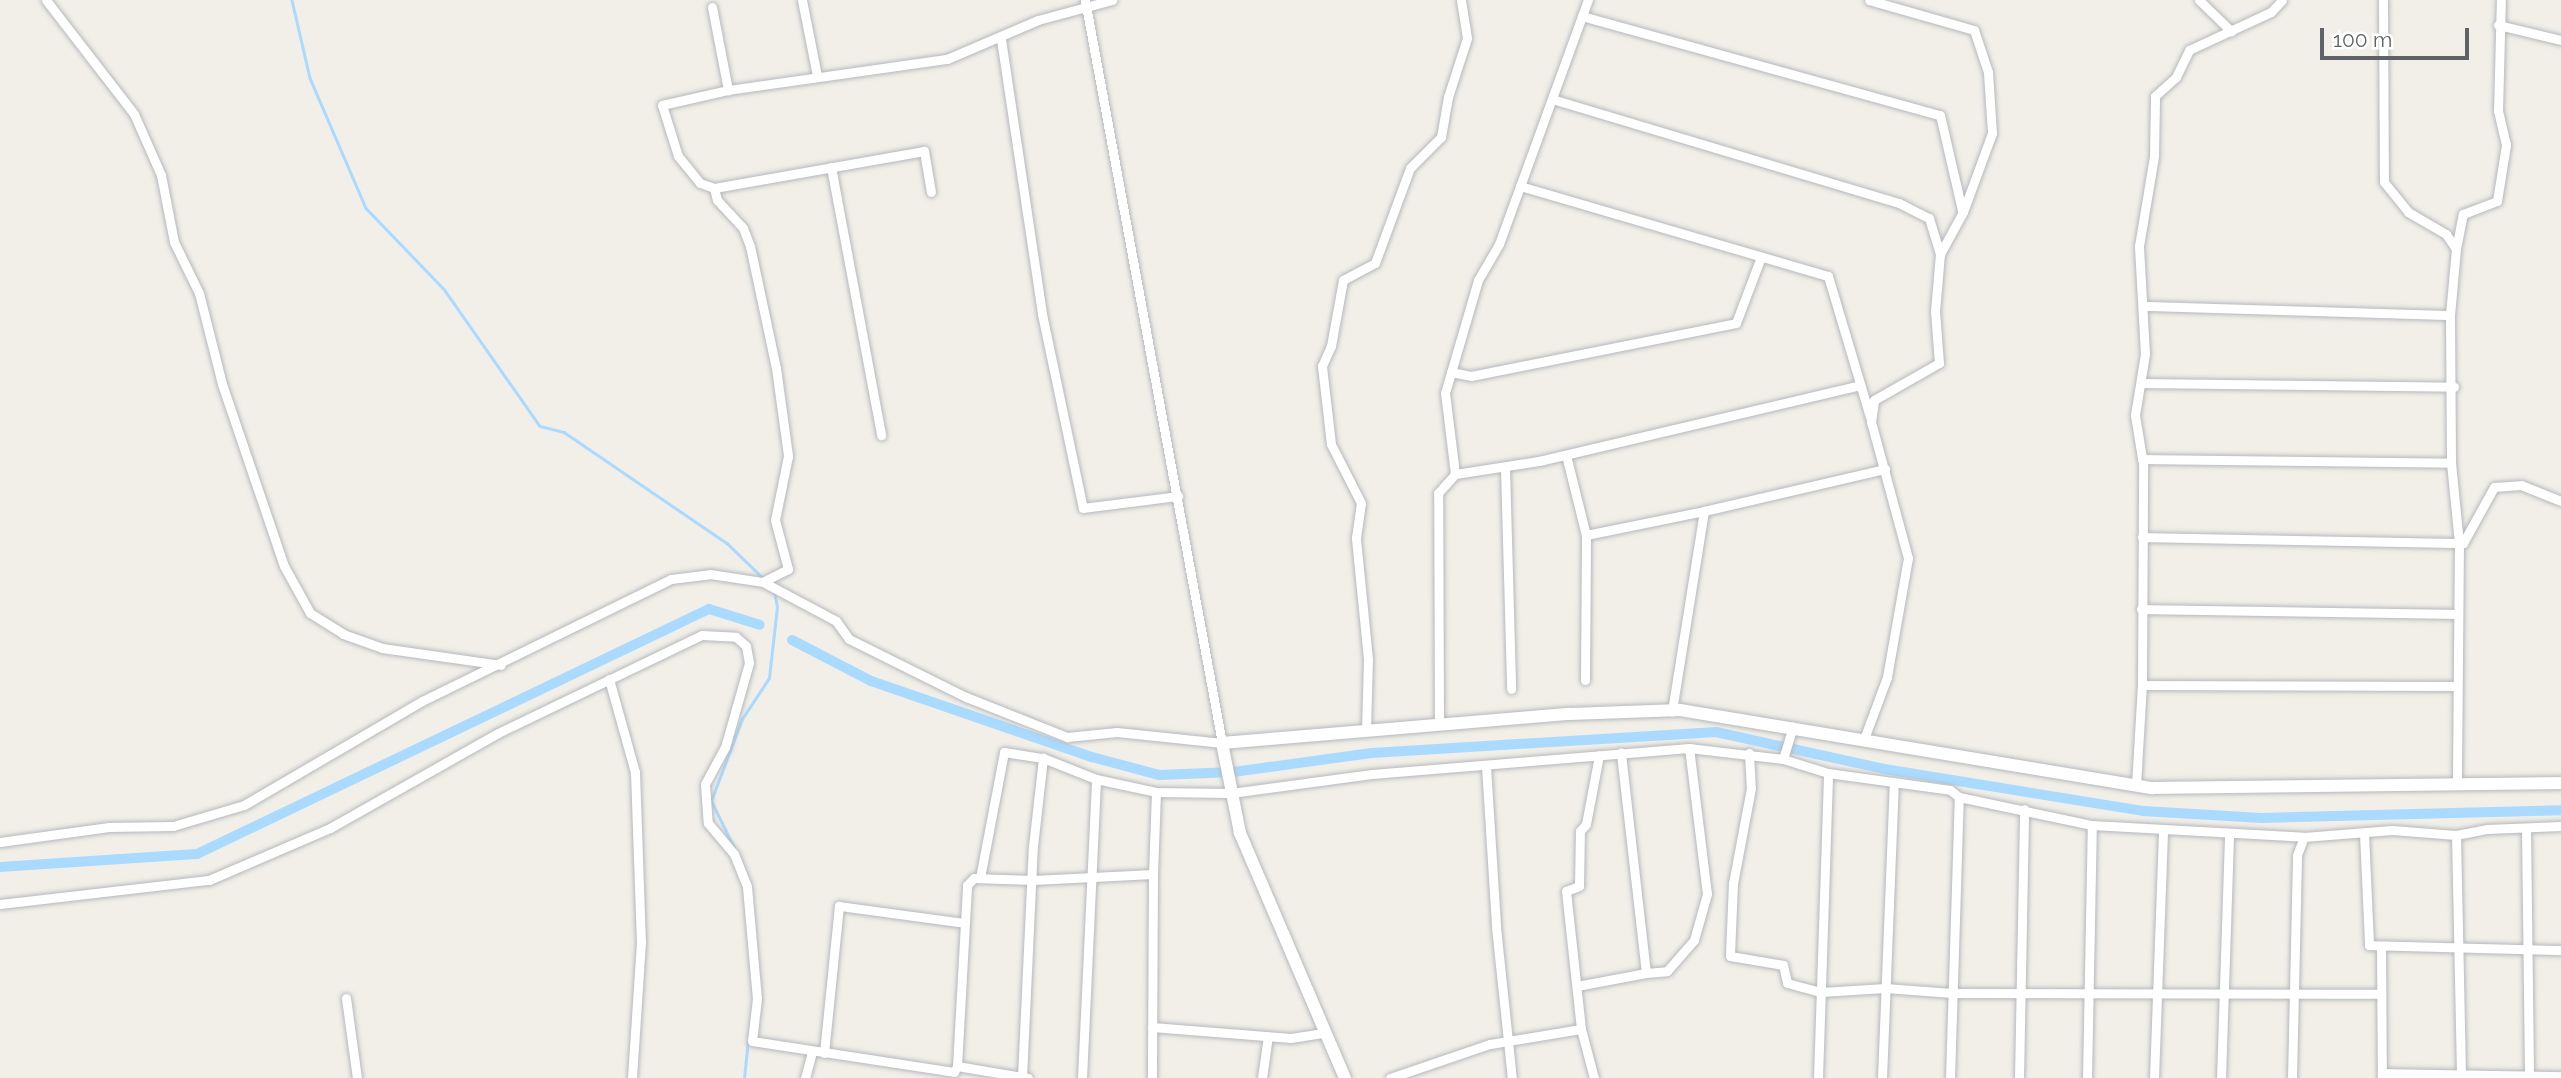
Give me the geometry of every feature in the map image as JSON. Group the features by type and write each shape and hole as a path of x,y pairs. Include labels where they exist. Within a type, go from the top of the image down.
{"street":[{"path":"46,0 134,114 161,175 174,242 199,293 222,384 284,566 310,613 343,634 382,648 503,665"},
{"path":"802,0 817,76"},
{"path":"931,192 924,151 714,188 700,183 678,156 662,105 728,90 947,59 1085,3 1112,0"},
{"path":"1366,731 1368,659 1356,538 1361,503 1331,444 1322,366 1331,346 1343,280 1375,263 1410,168 1441,137 1448,96 1467,38 1461,0"},
{"path":"1455,474 1445,393 1478,280 1499,244 1588,0"},
{"path":"1869,0 1974,30 1988,72 1992,132 1963,212 1940,254"},
{"path":"2199,0 2231,31"},
{"path":"2136,785 2142,685 2142,459 2135,415 2144,383 2145,306 2139,246 2154,156 2155,96 2176,77 2189,50 2270,12 2282,0"},
{"path":"2383,0 2384,182 2409,212 2446,234 2456,248"},
{"path":"2457,782 2456,614 2459,543 2451,463 2454,387 2451,315 2456,248 2463,214 2497,201 2505,145 2498,111 2498,25 2501,0"},
{"path":"1085,3 1178,496 1226,776 1240,833 1345,1078"},
{"path":"712,6 728,90"},
{"path":"1582,16 1940,115 1963,212"},
{"path":"2498,25 2561,40"},
{"path":"1001,39 1042,314 1083,508 1178,496"},
{"path":"1552,99 1899,203 1929,218 1940,254 1935,312 1939,363 1874,400 1871,422"},
{"path":"831,167 881,435"},
{"path":"1520,186 1828,276 1885,469 1908,558 1888,677 1864,739"},
{"path":"714,188 717,200 743,228 750,246 776,368 788,456 775,520 788,569 763,582"},
{"path":"1451,372 1471,376 1736,323 1742,317 1761,257"},
{"path":"2145,306 2451,315"},
{"path":"2144,383 2454,387"},
{"path":"1439,724 1438,493 1455,474 1505,468 1566,455 1860,385"},
{"path":"1566,455 1586,535 1585,680"},
{"path":"2142,459 2451,463"},
{"path":"1505,468 1511,690"},
{"path":"1586,535 1885,469"},
{"path":"2142,537 2463,543 2494,487 2521,485 2561,501"},
{"path":"1672,711 1704,511"},
{"path":"0,842 109,827 173,826 244,805 422,701 503,665 671,579 710,574 763,582 836,621 849,639 966,697 1067,737 1117,732 1223,748 1439,724 1672,711 1793,726 2136,785 2195,791 2457,782 2561,783"},
{"path":"2141,609 2456,614"},
{"path":"0,904 209,880 330,828 498,733 702,635 736,637 746,646 749,663 725,747 705,784 708,823 734,854 747,887 757,998 752,1041 954,1072 957,1066 967,884 980,878 1033,880 1153,874"},
{"path":"609,679 635,772 641,942 632,1078"},
{"path":"2142,685 2456,686"},
{"path":"1783,758 1793,726"},
{"path":"1577,986 1667,971 1694,940 1707,894 1689,748"},
{"path":"980,878 1004,752 1043,758 1096,779 1156,792 1231,793 1371,774 1486,766 1621,752 1640,755 1689,748 1783,758 1828,773 1950,790 1959,797 2092,825 2229,836 2304,836 2404,831 2456,835 2561,826"},
{"path":"1621,752 1646,973"},
{"path":"1749,753 1751,788 1733,883 1730,956 1783,965 1787,984 1821,992 1885,988 1952,993 2157,991 2381,994"},
{"path":"1594,1078 1581,1028 1566,891 1578,886 1580,831 1586,824 1599,755"},
{"path":"1022,1077 1043,758"},
{"path":"1486,766 1512,1078"},
{"path":"1818,1078 1828,773"},
{"path":"1082,1078 1096,779"},
{"path":"1882,1078 1895,784"},
{"path":"1152,1078 1156,792"},
{"path":"1950,1078 1959,797"},
{"path":"2019,1078 2024,809"},
{"path":"2087,1078 2092,825"},
{"path":"2526,828 2530,950 2529,1076"},
{"path":"2154,1078 2163,830"},
{"path":"2364,833 2369,945 2561,950"},
{"path":"2456,835 2460,1076"},
{"path":"2221,1078 2229,836"},
{"path":"2292,1078 2297,855 2304,836"},
{"path":"824,1053 839,906 965,923"},
{"path":"2381,947 2382,1076 2561,1076"},
{"path":"346,998 357,1078"},
{"path":"1152,1027 1268,1036 1324,1034"},
{"path":"1390,1078 1490,1044 1508,1044 1581,1028"},
{"path":"1262,1078 1268,1036"},
{"path":"805,1078 812,1051"},
{"path":"921,1078 925,1066"},
{"path":"957,1066 1028,1078"}],"waterway":[{"path":"292,0 310,78 366,208 444,289 540,426 564,432 727,543 763,578"},
{"path":"734,848 711,801 742,719 769,678 777,607 774,591"},
{"path":"0,867 197,854 709,609 760,625"},
{"path":"792,640 871,681 1092,757 1159,775 1233,772 1372,753 1716,732 1884,769 2143,811 2262,818 2561,810"},
{"path":"743,866 748,879"},
{"path":"744,1078 748,1042"}]}
